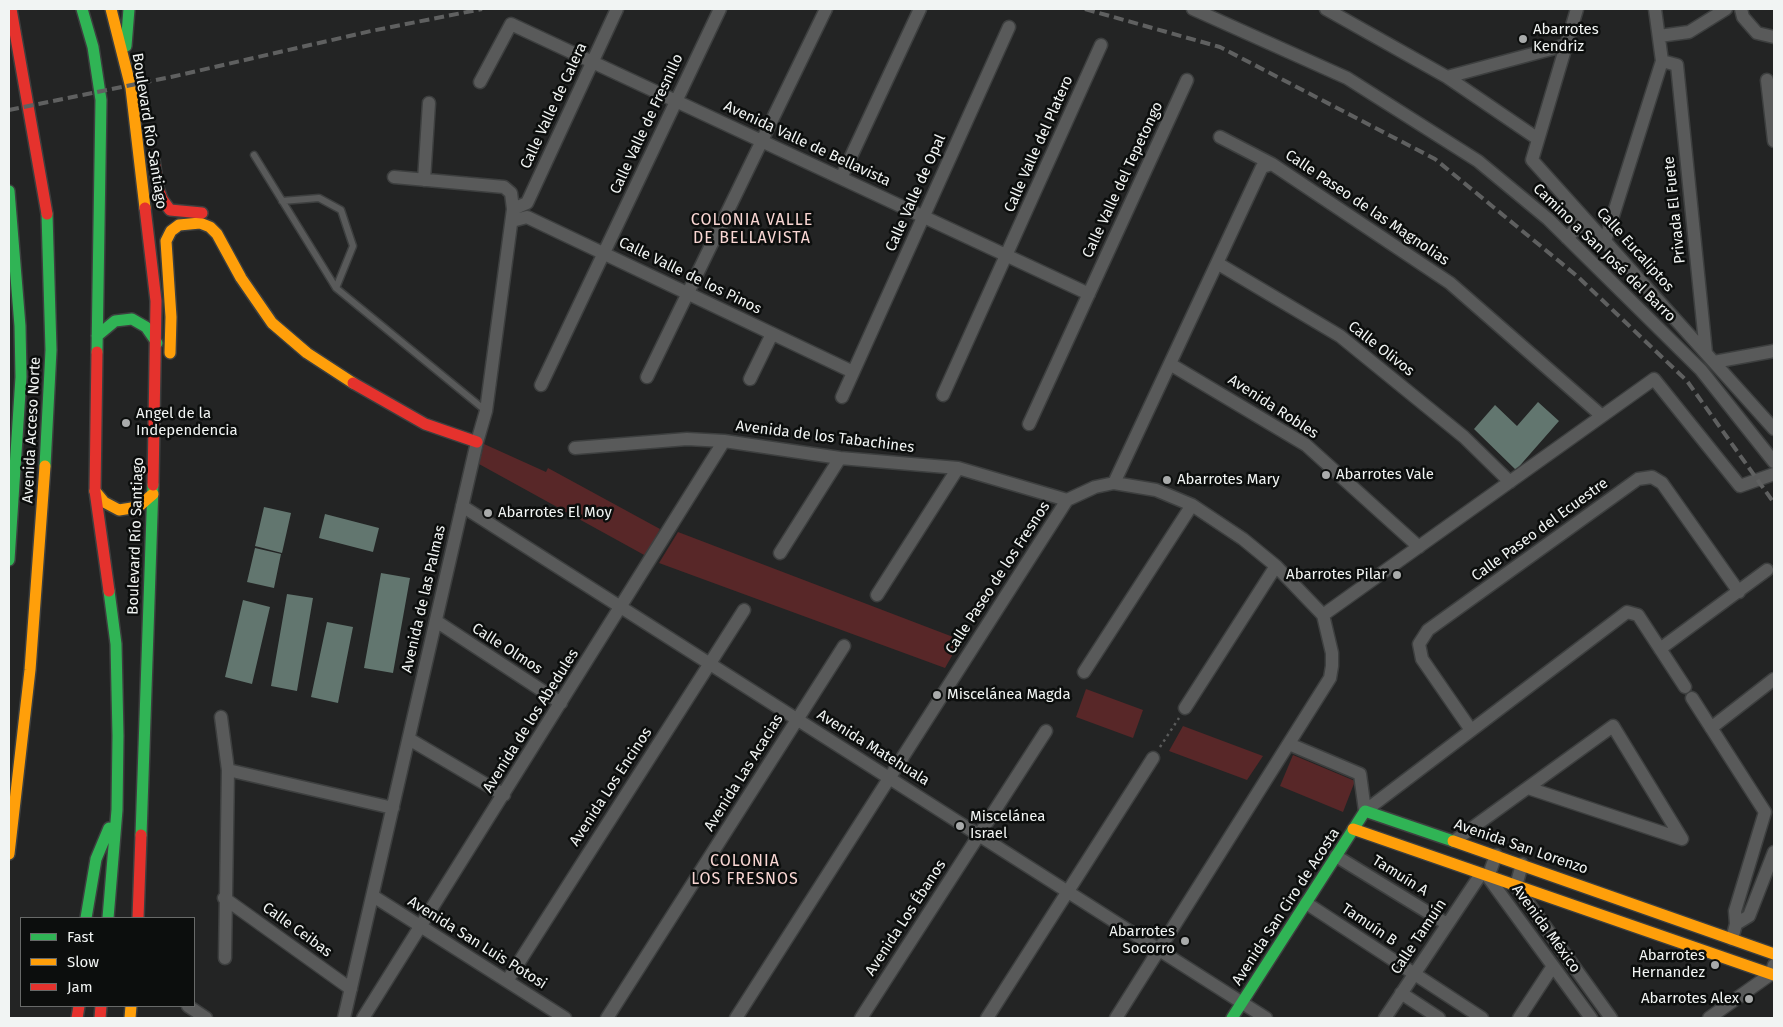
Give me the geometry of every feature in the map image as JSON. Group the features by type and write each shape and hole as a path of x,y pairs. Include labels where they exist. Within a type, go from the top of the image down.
{"main road":[{"name":"Avenida Acceso Norte","path":"9,854 30,670 43,511 51,350 47,208 11,9"},
{"name":"Boulevard Río Santiago","path":"82,9 93,47 101,100 95,491 116,644 117,810 108,917"},
{"name":"Boulevard Río Santiago","path":"111,9 131,88 148,217 156,301 156,411 139,917"},
{"path":"125,63 129,9"},
{"path":"131,88 142,105 146,119"},
{"path":"153,152 158,188 162,199 170,210 205,213 217,219 227,230 246,266 278,312 292,327 317,345"},
{"name":"Avenida Acceso Norte","path":"9,191 14,325 18,345 9,560"},
{"path":"156,411 168,370 171,317 166,241 171,231 179,225 200,223 210,227 217,234 241,278 272,323 307,353 425,424 477,442"},
{"path":"97,336 115,321 132,318 146,327 157,343"},
{"path":"332,355 396,394"},
{"path":"95,491 104,502 119,510 138,507 153,494"},
{"path":"86,917 96,860 117,810"},
{"name":"Avenida San Ciro de Acosta","path":"1232,1018 1365,811"},
{"name":"Avenida San Lorenzo","path":"1365,811 1522,864 1774,954"},
{"path":"1353,830 1773,974"}],"street":[{"name":"Calle Valle de Calera","path":"527,203 617,9"},
{"name":"Calle Valle de Fresnillo","path":"541,385 720,9"},
{"path":"647,377 826,9"},
{"path":"841,178 920,9"},
{"name":"Camino a San José del Barro","path":"1192,9 1347,78 1478,161 1548,219 1701,370 1774,462"},
{"path":"1326,9 1447,76 1538,139 1577,9"},
{"path":"1605,241 1662,61 1655,9"},
{"path":"1659,36 1689,32 1726,9"},
{"path":"1741,9 1743,17 1757,33 1774,37"},
{"name":"Avenida Valle de Bellavista","path":"480,82 511,24 1089,294"},
{"name":"Calle Valle de Opal","path":"842,397 1009,27"},
{"name":"Calle Valle del Platero","path":"943,395 1101,45"},
{"path":"1447,76 1566,45"},
{"name":"Privada El Fuete","path":"1662,61 1677,65 1710,357"},
{"name":"Calle Valle del Tepetongo","path":"1029,424 1187,80"},
{"path":"1767,80 1774,141"},
{"path":"424,180 429,103"},
{"path":"1220,137 1272,164"},
{"name":"Calle Eucaliptos","path":"1538,139 1532,160 1774,429"},
{"name":"Calle Paseo de las Magnolias","path":"1114,483 1262,167 1272,164 1450,283 1602,416"},
{"path":"394,177 504,187 511,193 513,215"},
{"path":"513,215 527,203"},
{"path":"513,215 528,216"},
{"name":"Avenida de las Palmas","path":"344,1018 477,442 477,428 486,411 513,215"},
{"name":"Calle Valle de los Pinos","path":"528,216 853,372"},
{"path":"1567,238 1585,219"},
{"name":"Calle Olivos","path":"1217,263 1340,336 1464,436 1510,482"},
{"path":"750,379 772,334"},
{"path":"1710,357 1774,351"},
{"name":"Avenida Robles","path":"1170,364 1306,446 1420,547"},
{"path":"1116,1018 1330,678 1332,654 1323,615 1654,379 1740,486 1774,474"},
{"name":"Avenida de los Tabachines","path":"575,448 687,439 724,441 840,458 958,468 1067,500"},
{"name":"Avenida de los Abedules","path":"364,1018 724,441"},
{"path":"780,553 840,458"},
{"path":"877,595 958,468"},
{"name":"Calle Paseo del Ecuestre","path":"1471,730 1422,659 1419,644 1428,630 1638,479 1652,477 1662,483 1739,592"},
{"name":"Calle Paseo de los Fresnos","path":"736,1018 1067,500 1095,488 1114,483 1156,490 1192,506 1243,539 1276,566 1323,615"},
{"name":"Avenida Matehuala","path":"462,506 1266,1018"},
{"path":"1084,672 1192,506"},
{"path":"1185,708 1276,566"},
{"path":"1660,649 1767,570"},
{"name":"Avenida Los Encinos","path":"506,981 744,610"},
{"path":"1289,744 1360,774 1365,811 1628,612 1638,616 1685,687"},
{"name":"Calle Olmos","path":"436,621 561,703"},
{"name":"Avenida Las Acacias","path":"607,1018 844,646"},
{"path":"1711,728 1774,679"},
{"path":"1692,698 1770,813 1735,911 1736,924 1732,939"},
{"path":"221,717 228,770 224,898 225,958"},
{"path":"1454,841 1613,726 1682,839 1528,788"},
{"name":"Avenida Los Ébanos","path":"861,1018 1046,731"},
{"path":"409,739 504,795"},
{"path":"987,1018 1153,758"},
{"path":"228,770 393,808"},
{"path":"1736,924 1749,916 1774,852"},
{"path":"1484,875 1496,855"},
{"name":"Tamuín A","path":"1336,856 1447,924"},
{"name":"Avenida México","path":"1522,864 1516,886 1611,1018"},
{"name":"Calle Tamuín","path":"1385,1018 1447,924 1484,875"},
{"name":"Avenida México","path":"1484,875 1591,1018"},
{"name":"Avenida San Luis Potosi","path":"372,896 565,1018"},
{"name":"Calle Ceibas","path":"224,898 351,989"},
{"name":"Tamuín B","path":"1306,903 1482,1018"},
{"path":"1519,1018 1553,966"},
{"path":"1709,1018 1773,974"},
{"path":"1401,993 1439,1018"},
{"path":"190,1007 206,1018"}],"lane":[{"path":"254,155 336,288 486,411"},
{"path":"282,201 319,198 341,210 353,246 336,288"},
{"path":"527,203 528,216"}],"path":[{"path":"1153,758 1185,708"}],"shaded area":[{"path":"484,444 546,472 548,468 660,529 646,556 479,464"},
{"path":"678,532 961,640 945,668 659,563"},
{"path":"1086,689 1143,710 1133,738 1076,717"},
{"path":"1183,726 1263,756 1247,780 1169,751"},
{"path":"1293,755 1355,781 1343,812 1280,786"}],"building":[{"path":"1538,402 1559,421 1516,470 1474,429 1495,405 1517,426"},
{"path":"264,507 291,513 282,553 255,546"},
{"path":"325,514 379,528 373,552 319,538"},
{"path":"255,548 281,554 274,588 247,582"},
{"path":"381,573 410,578 393,673 364,668"},
{"path":"287,594 313,598 297,691 271,686"},
{"path":"243,600 270,607 252,684 225,677"},
{"path":"327,622 353,627 338,703 311,697"}],"railway":[{"path":"9,110 171,77 371,31 482,9"},
{"path":"1085,9 1220,47 1435,159 1577,276 1687,381 1774,503"}],"traffic: fast":[{"path":"82,9 93,47 101,100 97,352"},
{"path":"126,46 129,9"},
{"path":"9,191 20,326 21,377 9,560"},
{"path":"45,466 51,350 47,214"},
{"path":"97,336 115,321 132,319 146,327 157,343"},
{"path":"141,835 153,485"},
{"path":"108,917 117,810 118,736 116,644 109,591"},
{"path":"1232,1018 1365,811 1453,841"},
{"path":"86,917 96,859 109,828"}],"traffic: slow":[{"path":"111,9 131,88 145,208"},
{"path":"170,353 171,317 166,241 171,231 179,225 200,223 210,227 217,234 241,278 272,323 307,353 353,383"},
{"path":"9,854 30,670 45,466"},
{"path":"95,491 104,502 119,510 138,507 153,494"},
{"path":"1353,829 1774,975"},
{"path":"1453,841 1774,954"},
{"path":"130,1018 131,1007"}],"traffic: jam":[{"path":"11,9 47,214"},
{"path":"154,160 158,188 162,199 170,210 202,213"},
{"path":"145,208 156,301 153,485"},
{"path":"97,352 95,491 109,591"},
{"path":"353,383 425,424 477,442"},
{"path":"138,917 141,835"},
{"path":"77,1018 79,1007"},
{"path":"100,1018 101,1007"}],"place":[{"name":"Abarrotes Kendriz","path":"1523,39"},
{"name":"Angel de la Independencia","path":"126,423"},
{"name":"Abarrotes Vale","path":"1326,475"},
{"name":"Abarrotes Mary","path":"1167,480"},
{"name":"Abarrotes El Moy","path":"488,513"},
{"name":"Abarrotes Pilar","path":"1397,575"},
{"name":"Miscelánea Magda","path":"937,695"},
{"name":"Miscelánea Israel","path":"960,826"},
{"name":"Abarrotes Socorro","path":"1185,941"},
{"name":"Abarrotes Hernandez","path":"1715,965"},
{"name":"Abarrotes Alex","path":"1749,999"}],"district":[{"name":"COLONIA VALLE DE BELLAVISTA","path":"752,230"},
{"name":"COLONIA LOS FRESNOS","path":"745,871"}]}
